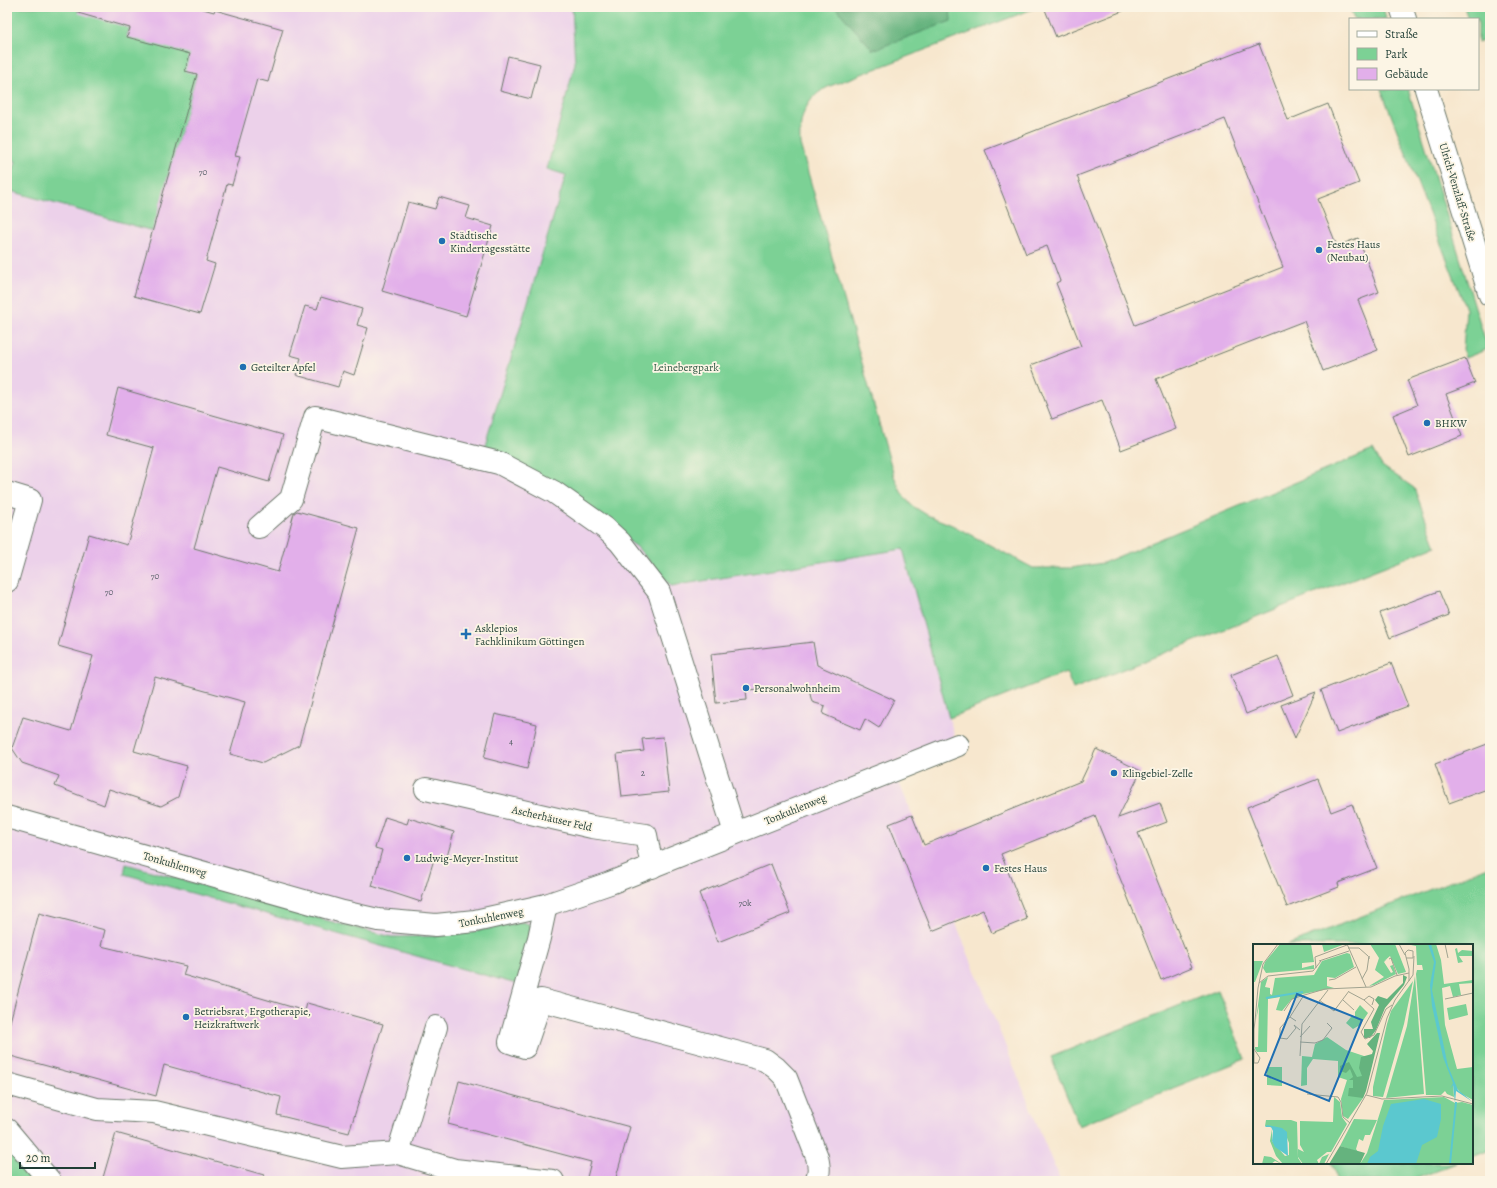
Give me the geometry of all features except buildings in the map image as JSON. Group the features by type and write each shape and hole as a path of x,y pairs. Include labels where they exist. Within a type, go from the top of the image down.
{"street":[{"path":"1401,7 1405,18"},
{"name":"Ulrich-Venzlaff-Straße","path":"1426,90 1490,295"},
{"path":"259,527 291,499 315,417 498,463 554,492 605,528 620,542 659,592 735,833"},
{"path":"7,493 30,500 7,581"},
{"name":"Tonkuhlenweg","path":"7,817 335,910 378,920 418,924 453,924 475,921 546,905 610,883 958,745"},
{"name":"Ascherhäuser Feld","path":"426,789 592,827 646,835 652,867"},
{"path":"546,905 539,938 510,1042 525,1047 541,1000 765,1060 786,1078 820,1166 819,1175 816,1181"},
{"path":"398,1153 436,1028"},
{"path":"7,1084 97,1109 154,1112 342,1157 398,1153 455,1170 553,1181"},
{"path":"7,1130 50,1181"}],"shaded area":[{"name":"Asklepios Fachklinikum Göttingen","path":"7,7 744,7 903,549 959,753 898,780 1060,1181 7,1181"}],"green space":[{"path":"7,7 81,7 130,28 127,36 193,46 197,74 153,231 7,190 16,161 7,158"},
{"name":"Leinebergpark","path":"572,7 1038,7 830,86 812,99 802,117 800,144 894,476 901,492 911,505 927,515 952,525 1033,568 1071,568 1103,563 1373,450 1382,466 1414,488 1436,546 1073,689 1066,672 949,718 903,549 671,586 637,547 520,464 484,448 566,175 547,169 575,64"},
{"path":"835,7 950,7 951,21 873,50"},
{"path":"1349,7 1383,7 1386,18 1354,18"},
{"path":"1464,7 1490,7 1490,37 1479,42 1479,18 1468,18"},
{"path":"1381,90 1408,90 1488,349 1465,358 1463,350 1466,309"},
{"path":"126,864 336,923 392,937 437,936 466,933 523,922 531,925 520,985 124,874"},
{"path":"1490,866 1490,1150 1473,1157 1473,944 1291,944"},
{"path":"1218,990 1245,1059 1079,1126 1051,1057"},
{"path":"7,1141 40,1181 7,1181"},
{"path":"1331,1164 1453,1164 1410,1181 1338,1181"}],"place":[{"name":"Städtische Kindertagesstätte","path":"442,241"},
{"name":"Festes Haus (Neubau)","path":"1319,250"},
{"name":"Geteilter Apfel","path":"243,367"},
{"name":"BHKW","path":"1427,423"},
{"name":"Asklepios Fachklinikum Göttingen","path":"466,634"},
{"name":"Personalwohnheim","path":"746,688"},
{"name":"Klingebiel-Zelle","path":"1114,773"},
{"name":"Ludwig-Meyer-Institut","path":"407,858"},
{"name":"Festes Haus","path":"986,868"},
{"name":"Betriebsrat, Ergotherapie, Heizkraftwerk","path":"186,1017"}]}
